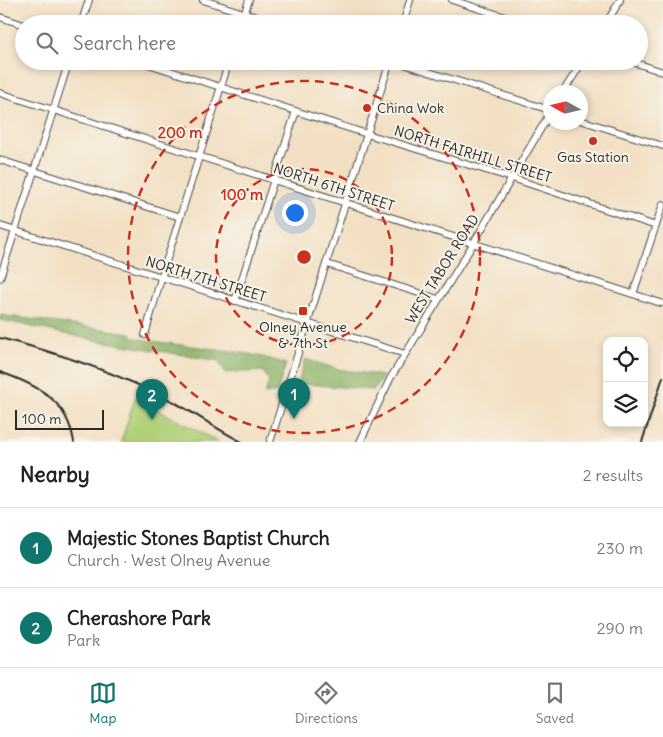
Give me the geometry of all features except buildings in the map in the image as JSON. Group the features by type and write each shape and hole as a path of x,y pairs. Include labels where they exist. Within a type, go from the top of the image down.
{"street":[{"path":"85,15 89,0"},
{"path":"203,0 251,15"},
{"path":"245,13 249,0"},
{"path":"406,15 410,0"},
{"path":"452,0 499,15"},
{"path":"611,15 620,0"},
{"path":"0,17 15,21"},
{"path":"648,67 663,72"},
{"path":"0,278 66,70"},
{"name":"NORTH FAIRHILL STREET","path":"167,70 512,178 656,226"},
{"path":"145,335 226,70"},
{"path":"270,442 389,70"},
{"path":"420,70 543,110"},
{"path":"568,85 577,70"},
{"name":"NORTH 6TH STREET","path":"0,93 662,303"},
{"path":"235,300 296,111"},
{"path":"588,123 663,146"},
{"name":"WEST TABOR ROAD","path":"360,442 390,378 473,244 543,124"},
{"path":"0,160 180,217"},
{"path":"633,294 663,204"},
{"name":"NORTH 7TH STREET","path":"0,226 405,354"},
{"path":"326,264 438,299"}],"green space":[{"path":"0,315 131,333 131,337 150,341 249,354 286,364 277,392 265,394 269,381 263,371 225,373 219,361 94,340 0,320"},
{"path":"305,359 338,369 383,376 374,390 306,384 301,388 298,383"},
{"path":"135,398 219,442 121,442"}],"railway":[{"path":"0,338 66,357 131,382 172,401 242,442"},
{"path":"0,372 26,382 57,404 65,415 74,442"},
{"path":"642,442 663,377"}],"place":[{"name":"China Wok","path":"367,108"},
{"name":"Gas Station","path":"593,141"},
{"name":"Olney Avenue & 7th St","path":"303,311"},
{"name":"Majestic Stones Baptist Church","path":"294,419"},
{"name":"Cherashore Park","path":"152,420"}]}
